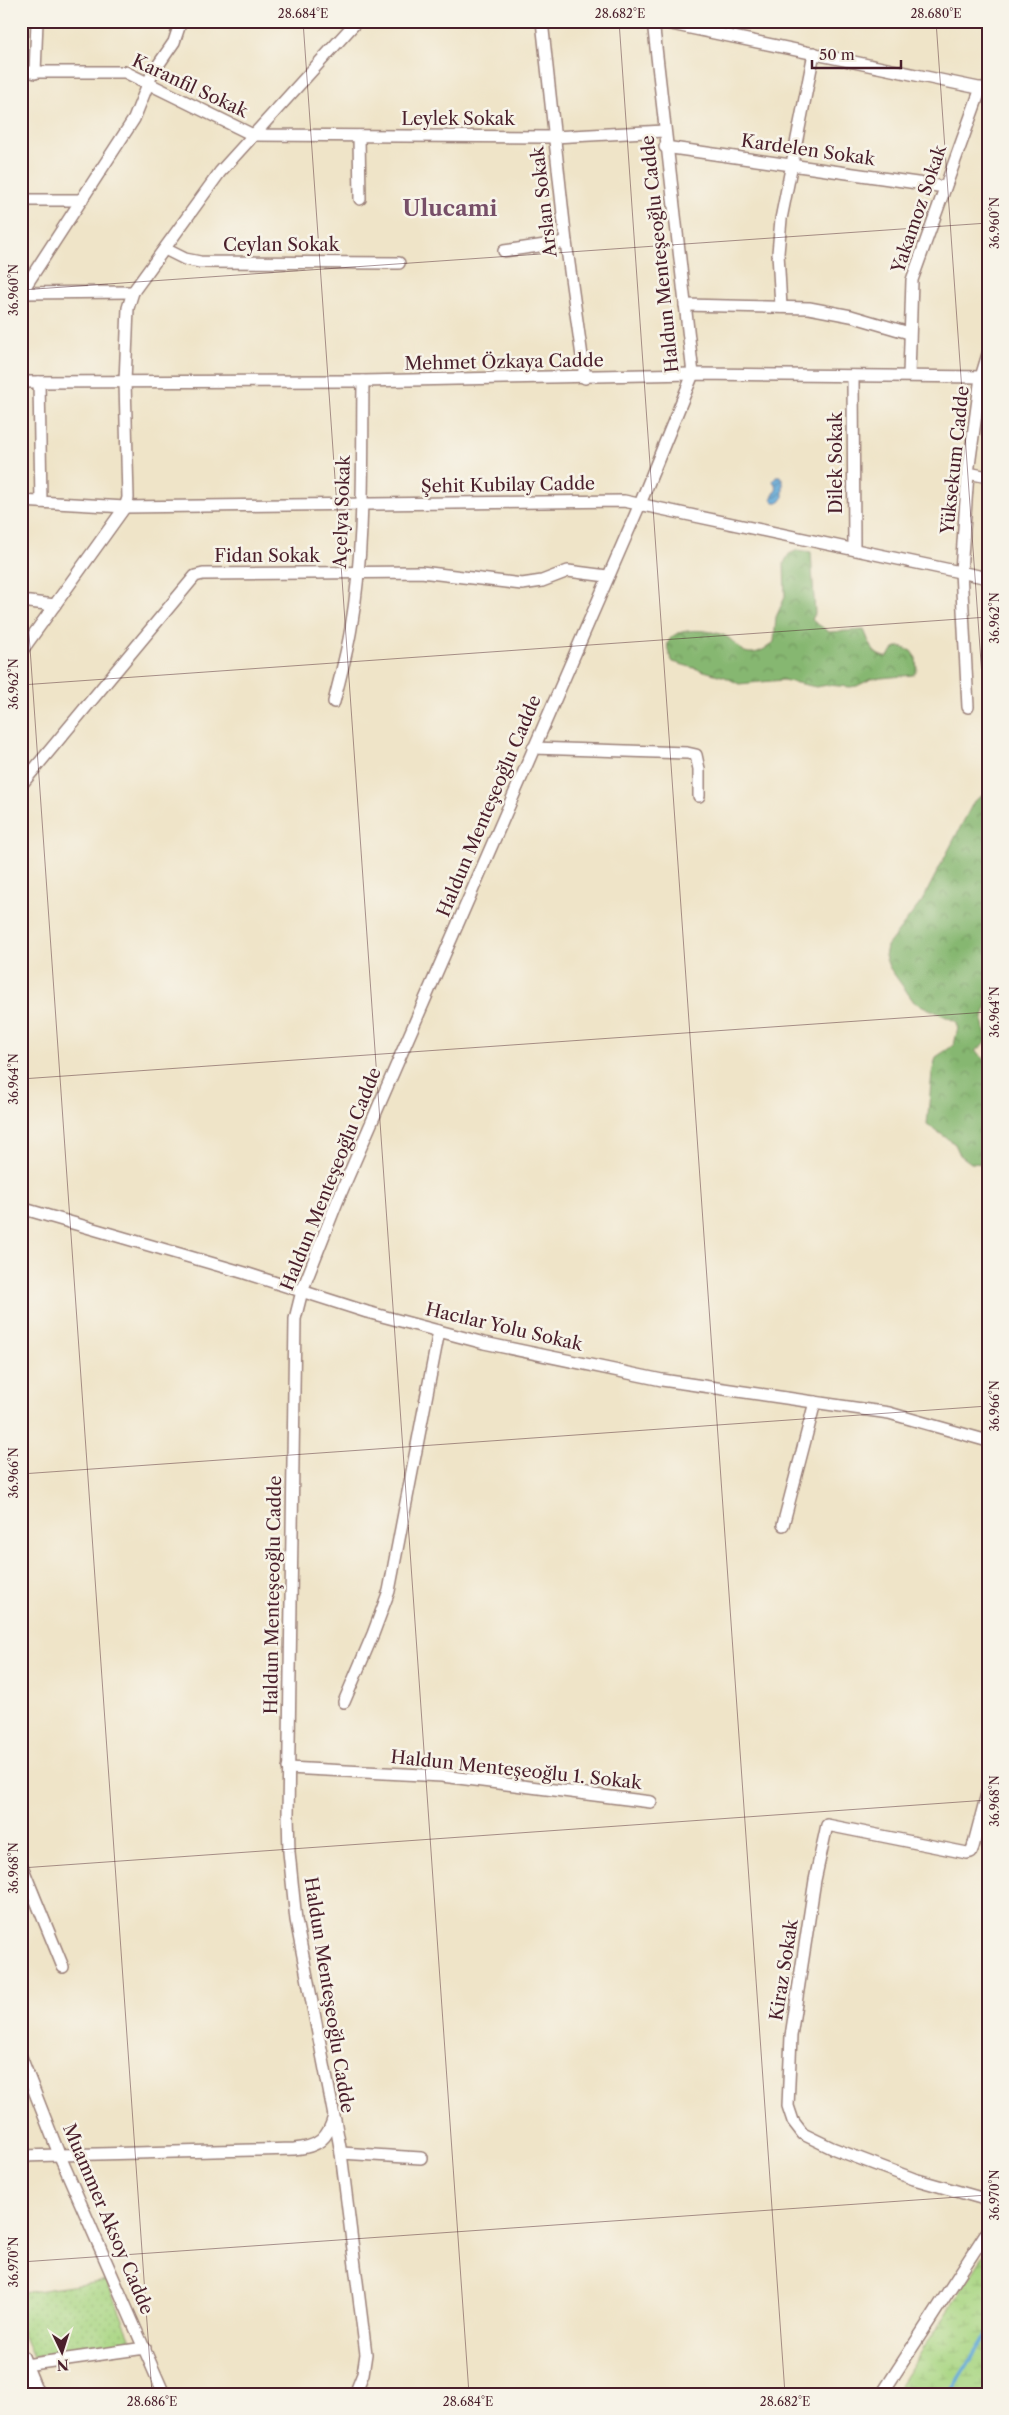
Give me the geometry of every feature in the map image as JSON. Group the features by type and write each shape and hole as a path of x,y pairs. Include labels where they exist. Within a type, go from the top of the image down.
{"main road":[{"path":"23,2361 36,2394"}],"street":[{"path":"35,73 38,21"},
{"path":"21,293 134,119 140,108 148,82 158,63 174,42 181,21"},
{"path":"21,652 124,507 128,498 125,382 128,308 133,292 220,172 357,21"},
{"name":"Arslan Sokak","path":"542,21 566,242 585,378"},
{"name":"Haldun Menteşeoğlu Cadde","path":"21,2156 309,2148 317,2145 327,2136 334,2116 296,1920 288,1852 288,1644 294,1484 293,1333 302,1291 337,1202 607,576 640,504 693,374 653,21"},
{"path":"657,21 985,89"},
{"path":"781,307 779,239 790,166 814,53"},
{"name":"Karanfil Sokak","path":"21,72 116,71 132,74 253,135"},
{"name":"Yakamoz Sokak","path":"909,375 912,280 945,187 985,89"},
{"name":"Leylek Sokak","path":"253,135 554,137 664,131"},
{"path":"359,136 360,199"},
{"name":"Kardelen Sokak","path":"666,147 945,187"},
{"path":"21,200 82,200"},
{"path":"504,251 566,242"},
{"name":"Ceylan Sokak","path":"165,249 185,259 200,262 399,263"},
{"path":"21,293 133,292"},
{"path":"685,305 810,308 851,316 909,333"},
{"name":"Yüksekum Cadde","path":"968,707 962,571 968,473 988,354"},
{"name":"Mehmet Özkaya Cadde","path":"21,382 363,381 585,378 693,374 984,377"},
{"name":"Dilek Sokak","path":"853,376 854,549"},
{"name":"Açelya Sokak","path":"334,702 350,634 358,573 362,504 363,381"},
{"path":"39,382 41,502"},
{"path":"968,473 988,477"},
{"name":"Şehit Kubilay Cadde","path":"21,501 124,507 609,501 640,504 988,578"},
{"name":"Fidan Sokak","path":"21,785 195,576 203,574 441,573 522,584 542,581 568,571 580,571 607,576"},
{"path":"21,601 55,605"},
{"path":"533,748 687,753 696,756 698,761 699,796"},
{"name":"Hacılar Yolu Sokak","path":"21,1208 439,1331 523,1352 662,1380 897,1415 988,1441"},
{"path":"344,1702 374,1634 388,1592 439,1331"},
{"path":"784,1525 815,1402"},
{"name":"Haldun Menteşeoğlu 1. Sokak","path":"288,1768 442,1776 651,1802"},
{"name":"Kiraz Sokak","path":"988,1790 973,1847 971,1852 967,1853 827,1824 794,2017 788,2106 797,2129 832,2148 914,2178 988,2200"},
{"path":"21,1864 63,1967"},
{"name":"Muammer Aksoy Cadde","path":"21,2057 59,2154 164,2394"},
{"path":"334,2116 341,2152 366,2354 363,2374 355,2394"},
{"path":"341,2152 421,2158"},
{"path":"882,2394 988,2230"},
{"path":"23,2361 145,2348"}],"green space":[{"path":"798,550 811,552 815,613 812,620 829,632 864,630 874,651 882,656 887,657 896,647 911,651 916,658 917,670 913,675 871,679 857,686 850,687 828,685 816,687 783,680 739,684 725,677 673,662 668,650 669,641 682,632 714,632 729,638 742,650 749,653 761,651 774,642 776,617 785,597 784,563 789,554"},
{"path":"988,792 988,1004 983,1022 986,1042 975,1051 988,1062 988,1164 971,1163 960,1155 955,1144 927,1124 932,1073 936,1057 954,1045 958,1027 957,1022 914,1002 889,967 885,956 887,946 922,901 974,801"},
{"path":"988,2249 988,2394 894,2394 983,2257"},
{"path":"107,2281 133,2344 33,2357 21,2330 21,2293"}],"water":[{"path":"776,476 781,476 783,480 783,498 780,502 774,502 771,499 777,488 773,481"}],"waterway":[{"path":"949,2394 988,2332"}],"district":[{"name":"Ulucami","path":"450,208"}]}
